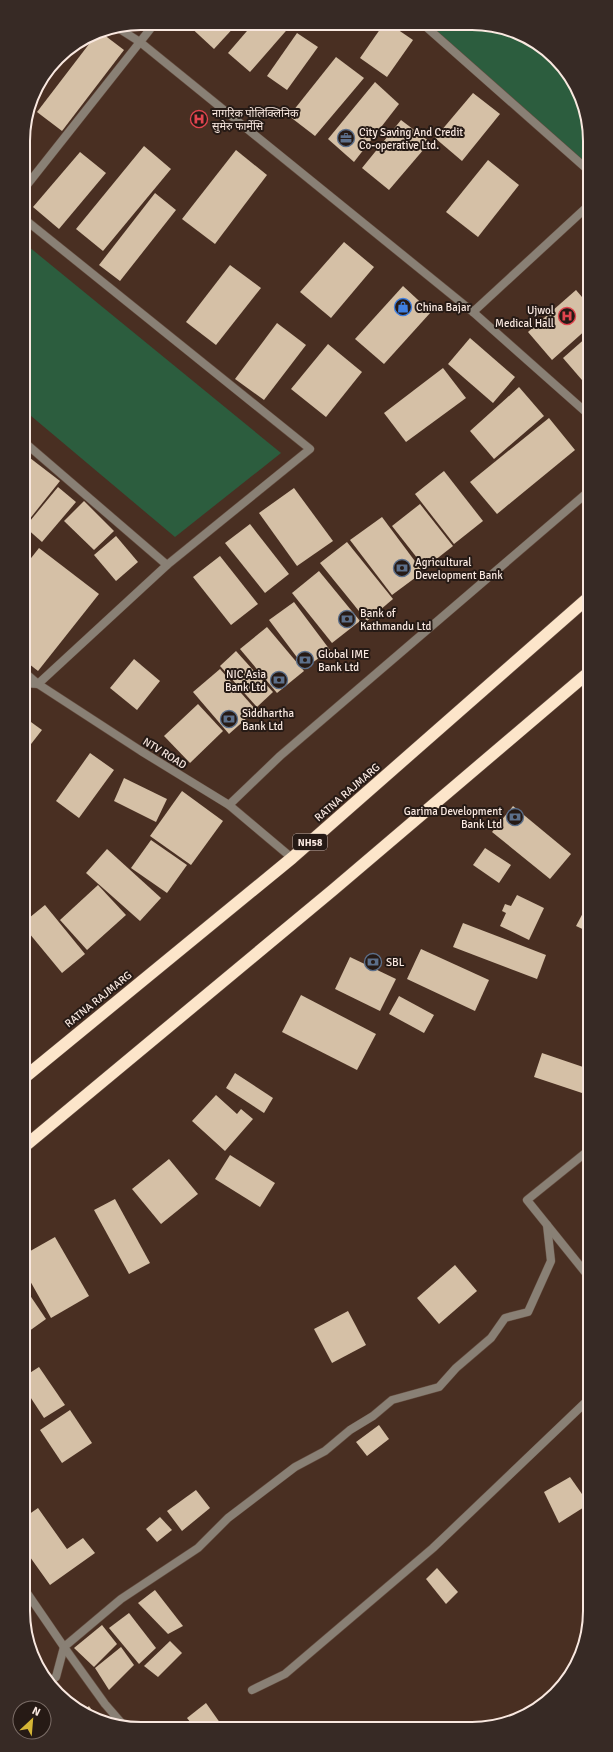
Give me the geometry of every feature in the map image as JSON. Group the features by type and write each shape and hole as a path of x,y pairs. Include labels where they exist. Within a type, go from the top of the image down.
{"highway":[{"name":"RATNA RAJMARG","path":"30,1072 292,858 583,602"},
{"path":"30,1142 327,895 583,677"}],"street":[{"path":"30,181 149,30"},
{"path":"430,30 583,166"},
{"path":"123,31 140,42 473,312 583,410"},
{"path":"473,312 583,211"},
{"path":"30,224 310,449 167,565 38,684 30,683"},
{"path":"30,447 167,565"},
{"path":"229,805 280,756 583,496"},
{"name":"NTV ROAD","path":"30,677 38,684 141,751 229,805 292,858"},
{"path":"583,1155 527,1200 583,1270"},
{"path":"53,1679 56,1677 64,1647 121,1599 198,1548 228,1518 296,1467 325,1451 350,1430 373,1416 392,1400 439,1387 456,1368 491,1338 506,1318 528,1312 551,1261 547,1225"},
{"path":"252,1690 285,1674 433,1548 583,1406"},
{"path":"30,1597 105,1704 119,1720"}],"green space":[{"path":"430,30 480,30 494,32 515,38 540,53 551,62 572,92 577,105 583,133 583,166"},
{"path":"30,248 281,453 175,537 30,415"}],"building":[{"path":"194,30 231,30 214,49"},
{"path":"248,30 287,30 250,72 228,53"},
{"path":"380,30 398,30 413,40 387,77 360,58"},
{"path":"297,33 318,47 287,90 267,76"},
{"path":"105,36 124,50 62,131 37,112 91,42"},
{"path":"336,57 364,78 315,136 289,116"},
{"path":"375,82 399,104 354,162 328,139"},
{"path":"473,93 500,114 462,161 435,138"},
{"path":"401,120 430,142 389,190 362,168"},
{"path":"144,146 171,169 103,251 76,229"},
{"path":"236,150 267,175 215,244 182,219"},
{"path":"80,152 106,173 59,229 33,207"},
{"path":"488,160 519,185 478,237 446,212"},
{"path":"155,193 176,210 120,281 99,265"},
{"path":"344,242 374,267 331,318 300,292"},
{"path":"230,265 261,288 216,345 186,322"},
{"path":"403,286 431,312 384,364 355,339"},
{"name":"Ujwol Medical Hall","path":"576,290 583,298 583,332 552,360 528,332"},
{"path":"277,323 306,345 264,400 235,379"},
{"path":"470,338 515,377 493,403 448,364"},
{"path":"583,340 583,381 563,358"},
{"path":"328,344 362,372 326,417 291,389"},
{"path":"443,368 466,398 406,442 384,413"},
{"path":"519,387 544,416 494,459 470,431"},
{"path":"549,418 575,450 497,514 470,482"},
{"path":"30,458 60,481 30,518"},
{"path":"444,471 483,521 454,544 415,494"},
{"path":"58,487 76,502 42,542 30,531 30,521"},
{"path":"294,488 333,541 297,566 259,513"},
{"path":"84,501 114,531 94,550 64,521"},
{"path":"420,504 453,546 425,568 392,526"},
{"path":"382,517 423,572 392,595 350,540"},
{"path":"250,524 289,574 265,593 225,543"},
{"path":"116,536 138,562 116,581 94,555"},
{"path":"347,542 393,599 367,621 320,563"},
{"path":"39,548 99,594 38,671 30,665 30,559"},
{"path":"220,556 258,604 231,625 193,577"},
{"path":"319,571 360,621 332,643 292,593"},
{"path":"294,602 330,650 305,668 269,620"},
{"path":"267,627 304,671 277,693 240,649"},
{"path":"236,651 273,692 257,707 220,666"},
{"path":"134,659 160,681 137,710 110,688"},
{"path":"220,669 256,710 229,734 193,692"},
{"path":"198,704 223,731 190,763 164,736"},
{"path":"30,721 42,730 30,745"},
{"path":"90,753 114,770 79,818 56,801"},
{"path":"124,778 167,799 156,822 114,801"},
{"path":"182,791 223,821 191,865 150,836"},
{"path":"513,806 571,854 550,879 492,832"},
{"path":"151,840 187,865 167,893 131,868"},
{"path":"485,848 511,865 499,883 473,865"},
{"path":"107,849 161,898 140,921 86,873"},
{"path":"98,885 126,915 87,950 60,920"},
{"path":"517,895 544,908 529,940 500,926 506,913 502,911 505,904 511,906"},
{"path":"45,905 85,954 62,973 30,934 30,917"},
{"path":"583,913 583,929 576,926"},
{"path":"463,923 546,955 537,979 453,947"},
{"path":"421,949 489,980 475,1011 407,979"},
{"path":"350,957 396,979 380,1011 335,989"},
{"path":"301,995 376,1034 357,1070 282,1032"},
{"path":"399,996 434,1015 424,1033 389,1014"},
{"path":"542,1053 583,1067 583,1093 534,1077"},
{"path":"235,1073 273,1098 264,1113 226,1088"},
{"path":"216,1095 237,1114 241,1109 253,1119 225,1151 192,1121"},
{"path":"230,1155 275,1183 260,1207 215,1179"},
{"path":"169,1159 198,1194 161,1224 132,1189"},
{"path":"115,1199 150,1263 129,1274 94,1210"},
{"path":"55,1237 89,1296 51,1318 30,1281 30,1251"},
{"path":"455,1265 477,1291 439,1324 417,1298"},
{"path":"30,1295 46,1319 30,1330"},
{"path":"348,1311 366,1345 332,1363 314,1329"},
{"path":"39,1367 65,1405 44,1418 30,1397 30,1373"},
{"path":"70,1410 92,1443 62,1463 40,1430"},
{"path":"379,1425 389,1439 367,1456 356,1442"},
{"path":"570,1477 583,1495 583,1508 559,1523 544,1492"},
{"path":"196,1490 210,1508 182,1531 167,1511"},
{"path":"38,1508 67,1549 83,1538 95,1553 50,1585 30,1557 30,1514"},
{"path":"160,1517 172,1530 157,1542 146,1529"},
{"path":"437,1568 458,1592 446,1604 426,1579"},
{"path":"155,1590 183,1626 168,1634 138,1603"},
{"path":"129,1613 156,1648 139,1664 109,1628"},
{"path":"102,1625 117,1644 94,1667 74,1648"},
{"path":"170,1641 182,1653 158,1677 144,1666"},
{"path":"121,1647 134,1665 109,1690 95,1668"},
{"path":"206,1703 219,1722 190,1722 187,1718"}],"place":[{"name":"नागरिक पोलिक्लिनिक सुमेरु फार्मेसि","path":"199,119"},
{"name":"City Saving And Credit Co-operative Ltd.","path":"346,138"},
{"name":"China Bajar","path":"403,307"},
{"name":"Ujwol Medical Hall","path":"567,316"},
{"name":"Agricultural Development Bank","path":"402,568"},
{"name":"Bank of Kathmandu Ltd","path":"347,619"},
{"name":"Global IME Bank Ltd","path":"305,660"},
{"name":"NIC Asia Bank Ltd","path":"279,680"},
{"name":"Siddhartha Bank Ltd","path":"229,719"},
{"name":"Garima Development Bank Ltd","path":"515,817"},
{"name":"SBL","path":"373,962"}]}
